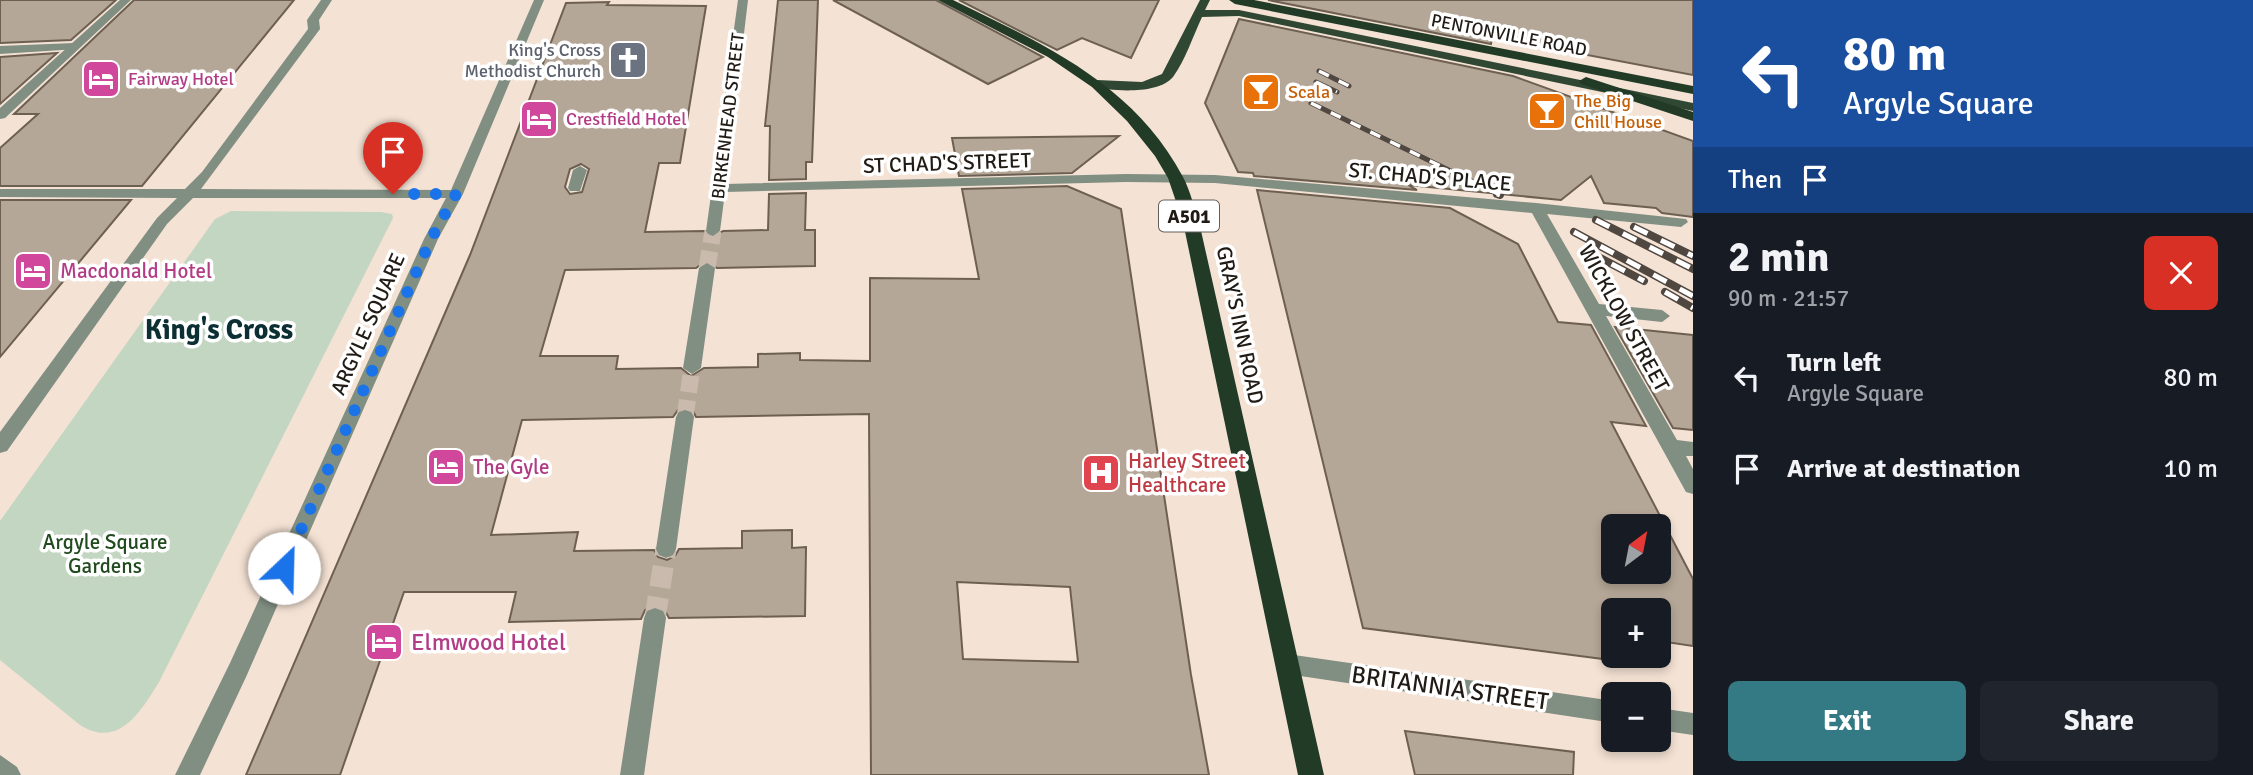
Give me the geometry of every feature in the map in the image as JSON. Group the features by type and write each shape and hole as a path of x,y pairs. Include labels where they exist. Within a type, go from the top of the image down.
{"highway":[{"name":"GRAY'S INN ROAD","path":"944,0 1053,54 1097,84 1142,129 1176,178 1191,222 1311,775"},
{"name":"PENTONVILLE ROAD","path":"1235,0 1693,90"},
{"path":"1523,57 1693,117"}],"main road":[{"path":"1097,84 1132,86 1162,79 1172,71 1205,0"},
{"path":"1198,14 1240,13 1693,107"}],"street":[{"path":"0,115 126,0"},
{"path":"0,446 162,221 207,175 314,29 313,20 327,0"},
{"name":"ARGYLE SQUARE","path":"187,775 238,670 431,239 456,194 539,0"},
{"name":"BIRKENHEAD STREET","path":"713,231 743,0"},
{"path":"0,50 74,47"},
{"path":"575,188 580,170"},
{"name":"ST CHAD'S STREET","path":"719,188 1176,178"},
{"name":"ST. CHAD'S PLACE","path":"1176,178 1215,179 1681,222"},
{"path":"0,193 456,194"},
{"name":"WICKLOW STREET","path":"1536,207 1693,486"},
{"path":"692,368 707,268"},
{"path":"1592,309 1662,316"},
{"path":"666,550 685,417"},
{"path":"1670,447 1693,449"},
{"path":"632,775 655,618"},
{"name":"BRITANNIA STREET","path":"1287,664 1601,710"},
{"path":"1671,721 1693,724"},
{"path":"0,767 9,775"}],"green space":[{"name":"Argyle Square Gardens","path":"231,211 381,212 392,214 393,218 159,682 136,716 127,724 106,733 94,731 80,725 0,660 0,521 215,219"}],"building":[{"path":"0,0 116,0 71,40 0,43"},
{"path":"134,0 294,0 142,186 0,186 0,148 38,114 14,114"},
{"path":"778,0 818,0 812,162 806,162 806,179 769,180 770,126 765,126"},
{"path":"833,0 936,0 1043,57 988,84"},
{"path":"959,0 1159,0 1131,58 1082,38 1057,50"},
{"path":"1268,0 1693,0 1693,75 1492,37 1491,44"},
{"path":"566,3 706,6 680,163 659,163 645,232 704,231 712,238 723,231 768,230 769,194 806,193 805,230 815,230 815,266 717,268 706,261 696,268 565,270 540,356 618,356 616,369 681,368 691,376 704,368 758,367 758,354 800,353 800,360 870,361 870,278 979,279 962,189 1067,186 1121,209 1191,675 1209,775 871,775 869,414 696,417 693,411 686,408 678,410 673,417 522,420 491,535 578,532 574,551 654,550 658,557 667,560 675,556 679,549 742,548 742,531 792,530 792,548 806,547 805,616 669,618 664,609 654,606 645,610 641,619 509,622 516,592 404,592 340,775 246,775 470,255","holes":["581,164 589,169 582,192 570,194 565,187 570,169","957,582 1070,587 1078,662 963,659"]},
{"path":"1239,19 1513,76 1693,141 1693,217 1662,213 1656,208 1604,203 1591,176 1561,200 1408,185 1417,190 1254,176 1253,173 1238,172 1205,103"},
{"path":"57,53 0,104 0,57"},
{"path":"1119,136 1072,173 959,176 952,138"},
{"path":"1257,190 1450,208 1518,244 1558,322 1591,325 1646,426 1611,422 1659,514 1601,514 1601,584 1671,584 1671,537 1693,579 1693,646 1671,643 1671,598 1601,598 1601,659 1363,628"},
{"path":"0,200 131,200 0,357"},
{"path":"1615,327 1693,335 1693,430 1673,428"},
{"path":"1405,731 1574,752 1573,775 1415,775"}],"tunnel":[{"path":"707,268 713,231"},
{"path":"685,417 692,368"},
{"path":"655,618 666,549"}],"railway":[{"path":"1319,71 1349,86"},
{"path":"1316,82 1337,92"},
{"path":"1311,103 1500,195 1497,194"},
{"path":"1596,220 1693,269"},
{"path":"1634,227 1693,256"},
{"path":"1574,232 1693,296"},
{"path":"1585,250 1644,281"},
{"path":"1665,292 1693,308"}],"place":[{"name":"King's Cross Methodist Church","path":"628,60"},
{"name":"Fairway Hotel","path":"101,79"},
{"name":"Scala","path":"1261,92"},
{"name":"The Big Chill House","path":"1547,111"},
{"name":"Crestfield Hotel","path":"539,119"},
{"name":"Macdonald Hotel","path":"33,271"},
{"name":"The Gyle","path":"446,467"},
{"name":"Harley Street Healthcare","path":"1101,473"},
{"name":"Elmwood Hotel","path":"384,642"}],"district":[{"name":"King's Cross","path":"219,329"}],"route":[{"path":"284,568 431,239 456,194 393,194"}]}
